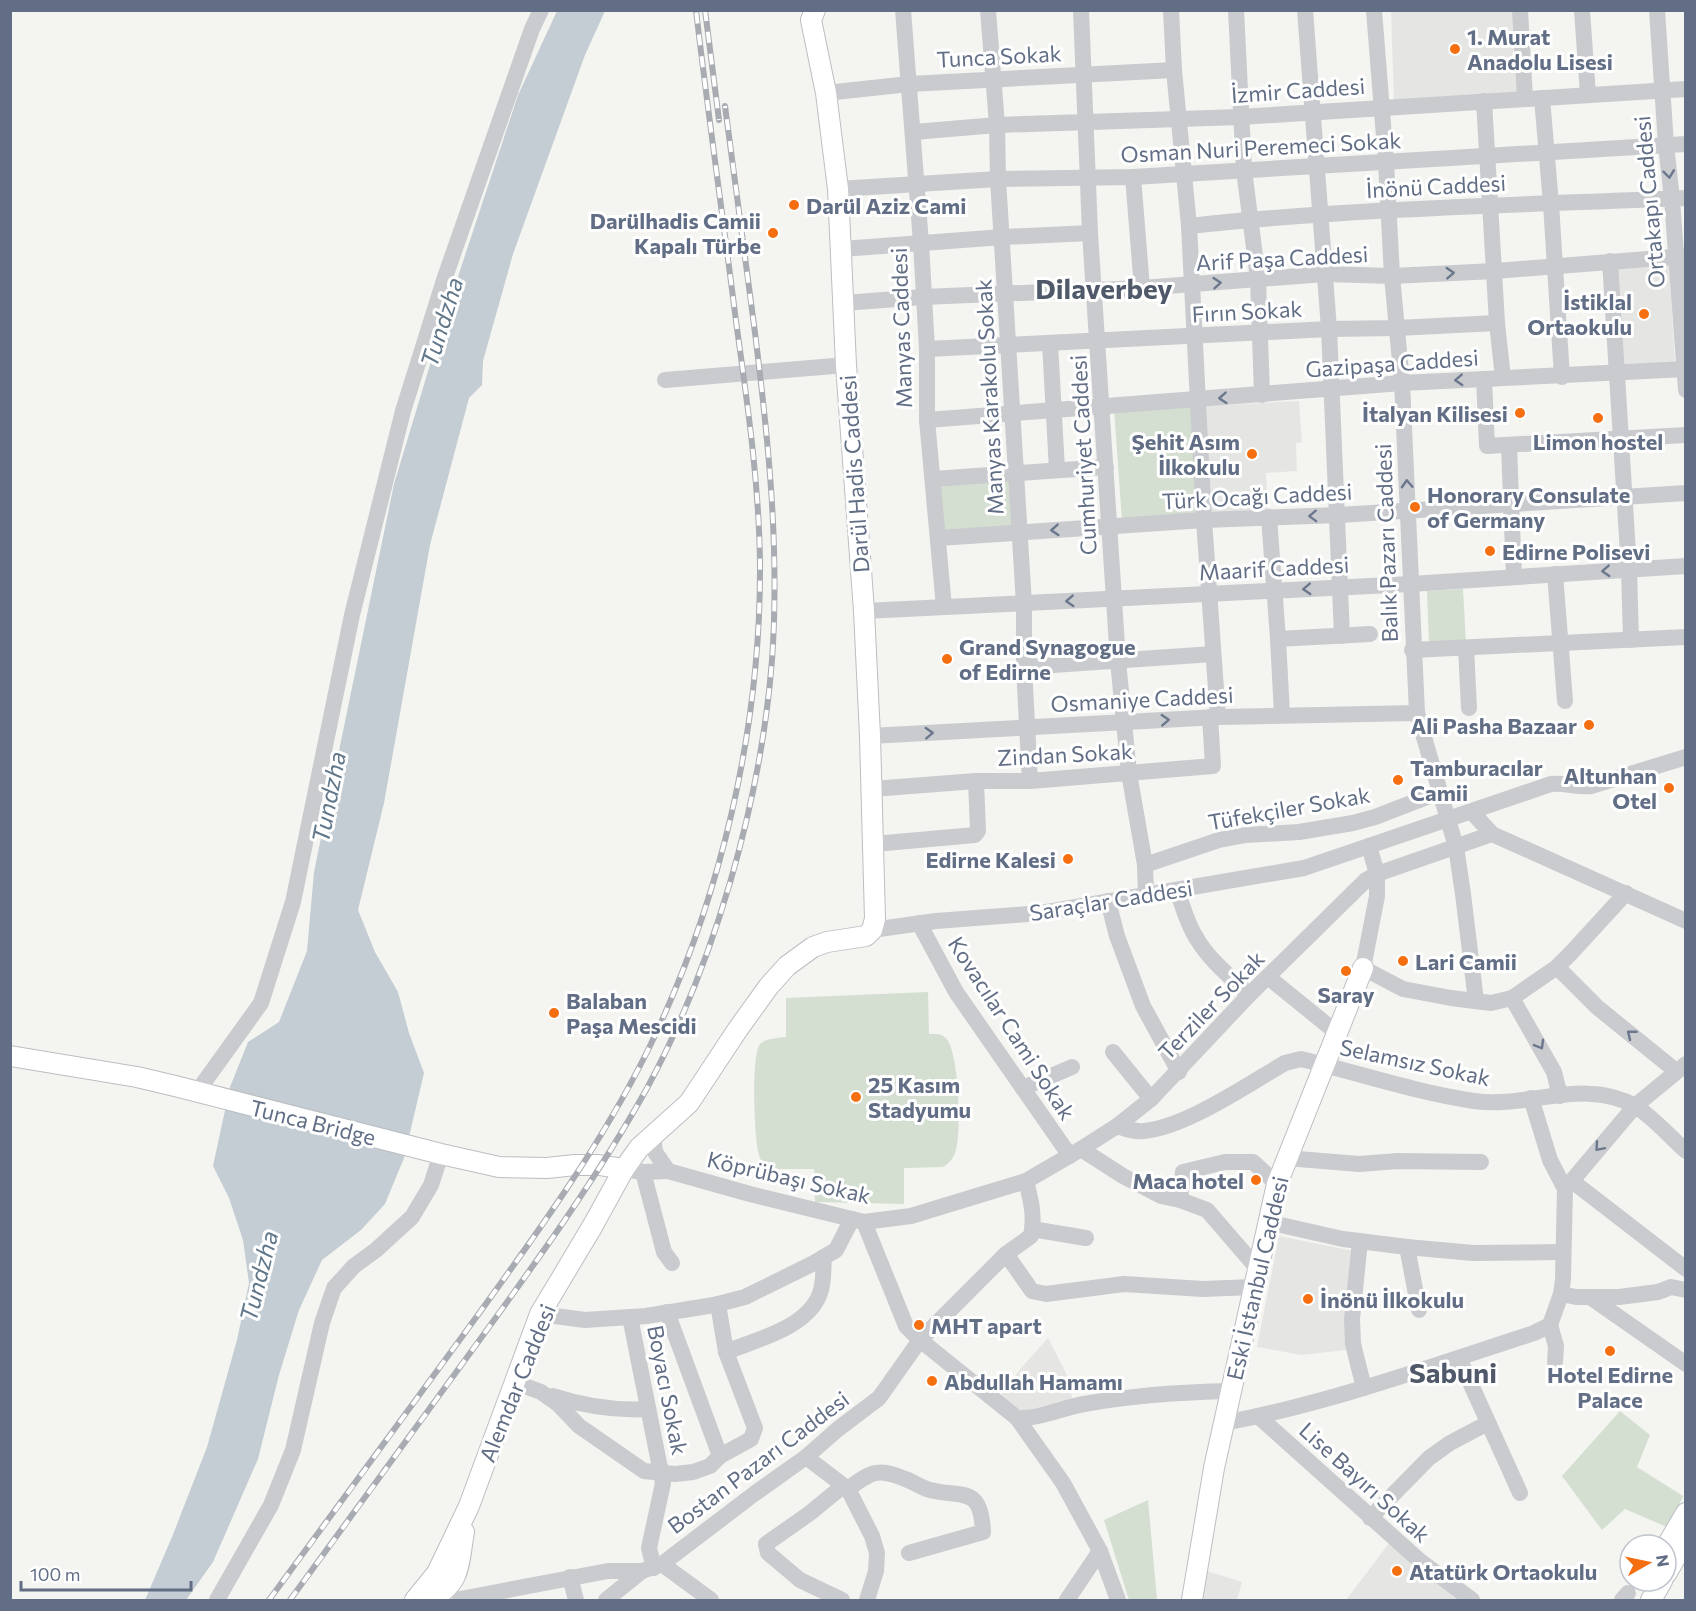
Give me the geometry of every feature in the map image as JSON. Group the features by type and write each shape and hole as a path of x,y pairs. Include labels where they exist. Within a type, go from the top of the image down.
{"main road":[{"name":"Darül Hadis Caddesi","path":"813,15 838,189 842,249 846,365 864,611 870,736 875,919 872,930"},
{"name":"Saraçlar Caddesi","path":"634,1170 639,1148 689,1103 769,986 787,966 813,947 827,942 866,936 872,930"},
{"name":"Eski İstanbul Caddesi","path":"1192,1600 1224,1423 1277,1185 1363,968"},
{"name":"Tunca Bridge","path":"10,1056 137,1077 435,1153 499,1167 547,1168 575,1165 634,1170"},
{"name":"Alemdar Caddesi","path":"416,1600 451,1583 469,1506 540,1314 592,1227 634,1170"},
{"path":"1674,1533 1686,1513"},
{"path":"1678,1554 1686,1540"},
{"path":"430,1600 451,1583"}],"street":[{"path":"197,1092 261,1003 293,902 352,615 403,411 445,277 532,29 541,10"},
{"name":"Manyas Caddesi","path":"903,10 921,243 927,349 927,420 944,608"},
{"name":"Manyas Karakolu Sokak","path":"988,10 1010,346 1024,604 1024,667 1030,781"},
{"name":"Cumhuriyet Caddesi","path":"1081,10 1090,233 1099,340 1118,661 1129,773 1145,865 1146,895"},
{"path":"1171,10 1193,285 1204,520 1214,654 1214,717"},
{"path":"1236,10 1244,170 1258,279 1262,395"},
{"path":"1305,10 1329,329 1342,636"},
{"name":"Balık Pazarı Caddesi","path":"1374,10 1392,276 1402,383 1409,510 1412,650 1417,713 1456,848 1476,1001"},
{"path":"1520,10 1534,99 1547,153 1562,377"},
{"path":"1582,10 1588,95"},
{"name":"Ortakapı Caddesi","path":"1657,10 1666,145 1679,198 1686,390"},
{"name":"Tunca Sokak","path":"826,93 993,78 1174,70"},
{"name":"İzmir Caddesi","path":"914,132 997,125 1240,117 1686,89"},
{"path":"1484,101 1497,323 1503,378"},
{"name":"Osman Nuri Peremeci Sokak","path":"838,189 998,179 1134,177 1686,144"},
{"path":"1134,177 1142,288"},
{"name":"İnönü Caddesi","path":"1189,226 1251,219 1389,210 1679,198"},
{"path":"842,249 1090,233"},
{"name":"Arif Paşa Caddesi","path":"844,303 923,297 1193,285 1325,274 1392,276 1495,271 1681,256"},
{"path":"1610,261 1629,570 1631,640"},
{"name":"Fırın Sokak","path":"927,349 1497,323"},
{"path":"1050,343 1057,470"},
{"path":"665,380 846,365"},
{"name":"Gazipaşa Caddesi","path":"927,420 1402,383 1484,378 1562,377 1685,369"},
{"path":"1484,378 1487,446 1686,435"},
{"path":"1509,446 1514,577"},
{"path":"933,479 1106,467"},
{"name":"Türk Ocağı Caddesi","path":"939,538 1204,520 1338,515 1686,493"},
{"path":"1269,517 1281,714"},
{"name":"Maarif Caddesi","path":"864,611 1411,584 1686,566"},
{"path":"1555,574 1565,701"},
{"path":"1278,639 1370,634"},
{"path":"1412,650 1686,637"},
{"path":"1466,648 1469,708"},
{"path":"1024,667 1214,654"},
{"name":"Osmaniye Caddesi","path":"870,736 1281,714 1417,713"},
{"name":"Zindan Sokak","path":"872,789 976,781 1030,781 1213,766 1214,717"},
{"name":"Saraçlar Caddesi","path":"872,930 919,923 1041,913 1304,868 1551,784 1591,786 1686,757"},
{"path":"874,844 975,835 978,831 976,781"},
{"name":"Tüfekçiler Sokak","path":"1145,865 1219,840 1246,834 1299,832 1353,823 1440,792"},
{"path":"1471,811 1491,834 1686,921"},
{"name":"Terziler Sokak","path":"1075,1153 1117,1126 1151,1099 1179,1072 1249,995 1366,880 1377,874 1491,834"},
{"path":"1369,846 1377,874 1376,907 1363,968 1403,989 1452,999 1491,1003 1512,998 1557,967 1626,893"},
{"path":"1177,890 1196,938 1210,957 1249,995"},
{"path":"1108,901 1117,936 1143,1006 1179,1072"},
{"name":"Kovacılar Cami Sokak","path":"919,923 956,992 1023,1088 1075,1153"},
{"path":"1555,1362 1556,1346 1550,1325 1561,1294 1563,1279 1568,1185 1635,1106 1681,1067 1597,1006 1557,967"},
{"path":"1268,977 1337,1033"},
{"path":"1512,998 1554,1072 1560,1096"},
{"name":"Selamsız Sokak","path":"1117,1126 1167,1116 1217,1091 1288,1050 1304,1050 1326,1061 1441,1086 1531,1098 1608,1095 1635,1106 1686,1151"},
{"path":"1113,1052 1151,1099"},
{"path":"1023,1088 1072,1067"},
{"path":"1531,1098 1550,1160 1568,1185 1686,1269"},
{"path":"653,1135 655,1152 668,1171"},
{"path":"217,1600 271,1505 293,1450 322,1323 334,1288 354,1266 376,1250 412,1217 431,1185 435,1153"},
{"path":"1006,1254 1032,1291 1046,1294 1124,1284 1203,1288 1255,1277 1207,1210 1161,1196 1075,1153"},
{"name":"Köprübaşı Sokak","path":"634,1170 668,1171 858,1221 911,1216 1026,1180 1075,1153"},
{"path":"1286,1158 1359,1164 1398,1161 1481,1162"},
{"path":"1180,1200 1183,1172 1225,1162 1253,1162 1277,1185"},
{"path":"634,1170 664,1252 672,1263"},
{"path":"1026,1180 1033,1208 1032,1229 1086,1238"},
{"path":"540,1314 585,1320 630,1317 718,1304 745,1297 836,1250 858,1221 906,1326 920,1340 1017,1418 1063,1483 1100,1551 1118,1600"},
{"path":"1267,1222 1360,1241 1407,1247 1473,1253 1563,1252"},
{"name":"Bostan Pazarı Caddesi","path":"606,1600 806,1456 879,1398 920,1340 1006,1254 1031,1236 1032,1229"},
{"path":"1360,1241 1352,1319 1353,1344 1364,1388"},
{"path":"1407,1247 1419,1310"},
{"path":"726,1352 794,1324 813,1305 821,1290 824,1257"},
{"path":"1561,1294 1590,1297 1629,1296 1658,1292 1678,1288 1686,1275"},
{"path":"1590,1297 1686,1364"},
{"path":"541,1392 558,1404 579,1426 644,1472 675,1474 693,1472 710,1466 720,1456 751,1439 755,1428 726,1352 718,1304"},
{"path":"667,1312 720,1456"},
{"name":"Boyacı Sokak","path":"630,1317 663,1483 649,1548 653,1568"},
{"path":"1224,1423 1364,1388 1534,1334 1550,1325"},
{"path":"1460,1358 1520,1493"},
{"path":"514,1382 580,1405 627,1411 648,1409"},
{"path":"1017,1418 1033,1419 1075,1406 1134,1396 1171,1392 1231,1391"},
{"name":"Lise Bayırı Sokak","path":"1258,1416 1420,1561 1472,1600"},
{"path":"1370,1518 1429,1458 1450,1443 1488,1424"},
{"path":"806,1456 846,1487 872,1536 877,1553 876,1571 867,1600"},
{"path":"842,1600 800,1580 768,1553 766,1544 868,1474 883,1472 929,1490 970,1497 976,1502 982,1514 983,1532 909,1553"},
{"path":"1067,1600 1100,1551"},
{"path":"451,1583 570,1577 608,1571 653,1568 711,1600"},
{"path":"570,1577 576,1600"}],"shaded area":[{"name":"1. Murat Anadolu Lisesi","path":"1391,11 1514,11 1520,87 1515,93 1394,100"},
{"name":"İstiklal Ortaokulu","path":"1669,263 1675,363 1618,366 1614,265"},
{"name":"Şehit Asım İlkokulu","path":"1299,401 1302,442 1296,443 1297,471 1266,473 1268,510 1211,514 1205,406"},
{"path":"1192,405 1197,514 1122,521 1114,409"},
{"path":"1010,477 1014,531 941,536 937,482"},
{"path":"1463,589 1466,643 1429,644 1427,591"},
{"name":"25 Kasım Stadyumu","path":"928,992 929,1034 946,1038 954,1059 959,1112 954,1155 943,1167 904,1168 904,1204 815,1202 814,1169 770,1169 764,1165 760,1157 757,1146 754,1098 755,1064 760,1044 769,1039 786,1037 786,998"},
{"name":"İnönü İlkokulu","path":"1279,1236 1354,1251 1346,1350 1301,1355 1257,1347"},
{"path":"1048,1338 1067,1375 1073,1402 1025,1415 1001,1395"},
{"path":"1620,1411 1650,1435 1637,1467 1683,1496 1669,1528 1625,1509 1602,1530 1562,1476"},
{"path":"1148,1500 1157,1600 1129,1600 1104,1520"},
{"name":"Atatürk Ortaokulu","path":"1390,1542 1461,1600 1346,1600"},
{"path":"1207,1571 1242,1582 1237,1600 1203,1600"}],"water":[{"name":"Tundzha","path":"557,11 605,11 585,55 513,254 483,361 482,385 469,398 430,545 384,803 358,910 375,952 398,992 409,1033 424,1073 404,1158 385,1204 361,1230 322,1260 299,1310 279,1375 258,1459 213,1562 186,1600 145,1600 207,1447 237,1340 249,1283 243,1240 229,1198 213,1166 230,1087 248,1042 279,1022 307,951 314,872 394,484 442,325 518,95"}],"railway":[{"path":"269,1600 514,1265 585,1160 648,1050 674,993 716,874 732,812 753,688 760,563 752,441 696,10"},
{"path":"705,10 719,120"},
{"path":"290,1600 519,1286 564,1222 627,1124 646,1090 693,990 730,881 757,770 766,714 772,660 775,576 764,408 725,106"}],"place":[{"name":"1. Murat Anadolu Lisesi","path":"1455,49"},
{"name":"Darül Aziz Cami","path":"794,205"},
{"name":"Darülhadis Camii Kapalı Türbe","path":"773,233"},
{"name":"İstiklal Ortaokulu","path":"1644,314"},
{"name":"İtalyan Kilisesi","path":"1520,413"},
{"name":"Limon hostel","path":"1598,418"},
{"name":"Şehit Asım İlkokulu","path":"1252,454"},
{"name":"Honorary Consulate of Germany","path":"1415,507"},
{"name":"Edirne Polisevi","path":"1490,551"},
{"name":"Grand Synagogue of Edirne","path":"947,659"},
{"name":"Ali Pasha Bazaar","path":"1589,725"},
{"name":"Tamburacılar Camii","path":"1398,780"},
{"name":"Altunhan Otel","path":"1669,788"},
{"name":"Edirne Kalesi","path":"1068,859"},
{"name":"Lari Camii","path":"1403,961"},
{"name":"Saray","path":"1346,971"},
{"name":"Balaban Paşa Mescidi","path":"554,1013"},
{"name":"25 Kasım Stadyumu","path":"856,1097"},
{"name":"Maca hotel","path":"1256,1180"},
{"name":"İnönü İlkokulu","path":"1308,1299"},
{"name":"MHT apart","path":"919,1325"},
{"name":"Hotel Edirne Palace","path":"1610,1351"},
{"name":"Abdullah Hamamı","path":"932,1381"},
{"name":"Atatürk Ortaokulu","path":"1397,1571"}],"district":[{"name":"Dilaverbey","path":"1104,288"},
{"name":"Sabuni","path":"1453,1372"}]}
